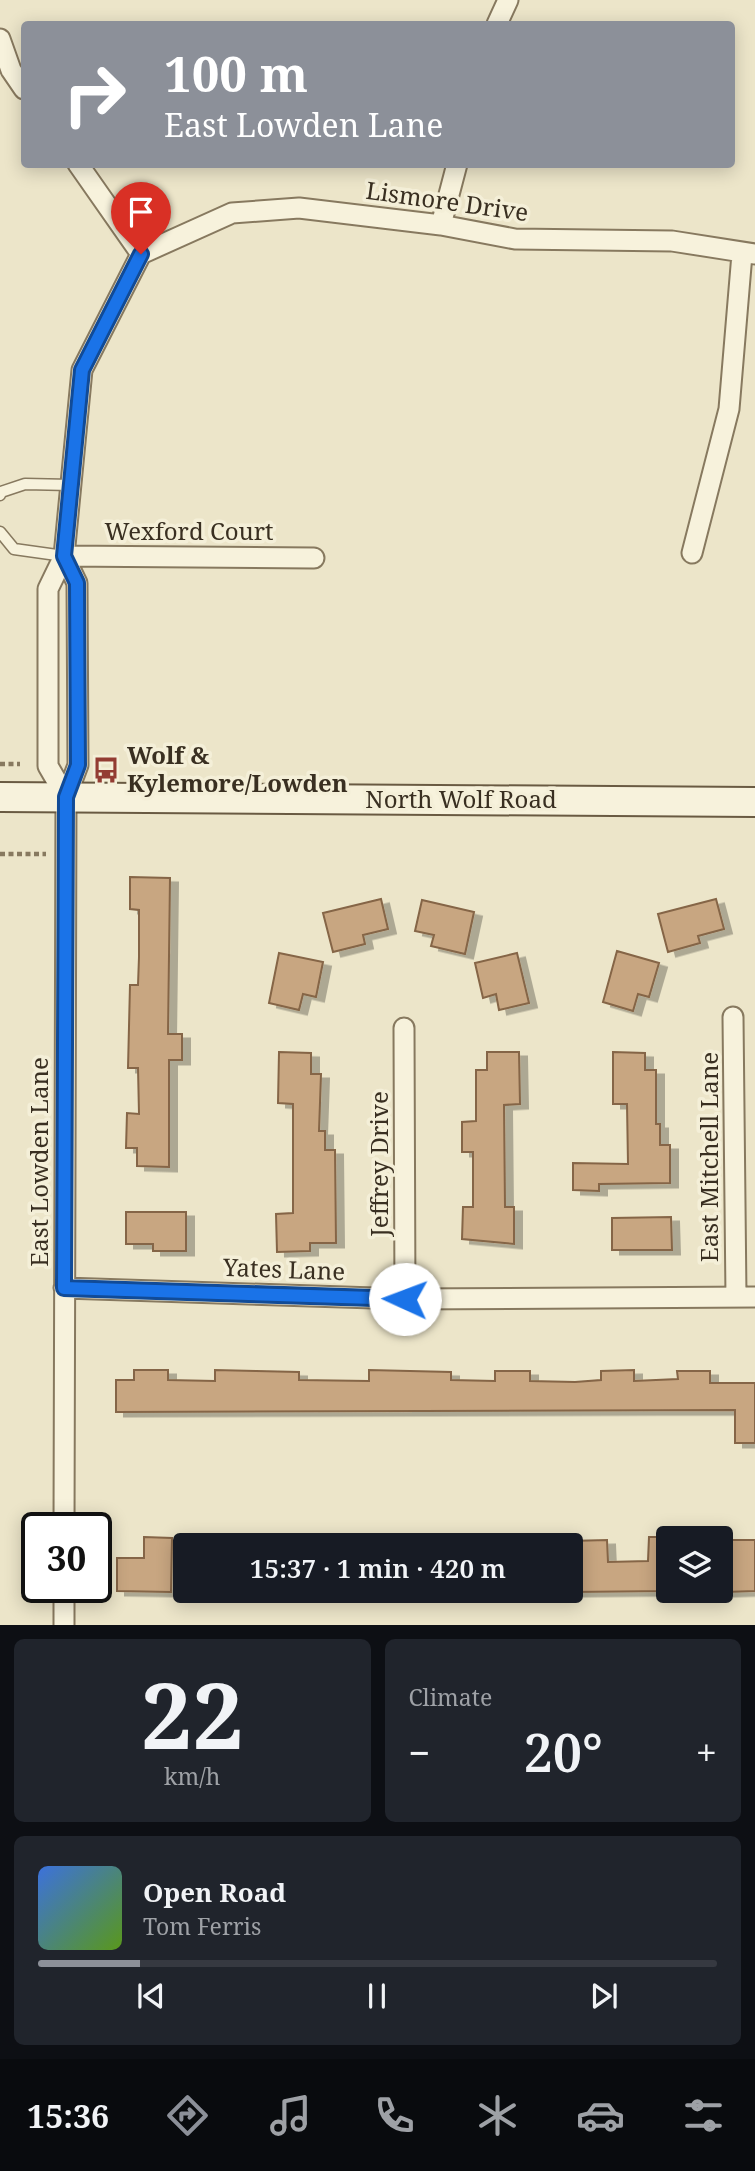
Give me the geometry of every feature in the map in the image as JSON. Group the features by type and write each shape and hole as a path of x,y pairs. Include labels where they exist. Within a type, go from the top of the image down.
{"main road":[{"name":"North Wolf Road","path":"0,797 755,802"}],"street":[{"path":"498,21 508,0"},
{"path":"0,39 11,70 21,85"},
{"path":"66,797 48,766 48,589 64,556 82,370 141,254 81,168"},
{"path":"442,225 456,168"},
{"name":"Lismore Drive","path":"141,254 232,213 299,208 442,225 515,239 672,240 749,254"},
{"path":"692,553 729,410 749,254"},
{"path":"64,556 77,583 78,596 78,765 66,797"},
{"name":"Wexford Court","path":"64,556 314,558"},
{"name":"East Lowden Lane","path":"64,1512 66,797"},
{"name":"East Mitchell Lane","path":"733,1017 745,1297"},
{"name":"Jeffrey Drive","path":"404,1028 405,1299"},
{"name":"Yates Lane","path":"64,1288 405,1299 745,1297"},
{"path":"64,1603 64,1625"}],"lane":[{"path":"0,495 1,492 25,484 71,485"},
{"path":"0,532 14,549 64,556"}],"path":[{"path":"0,764 20,764"},
{"path":"0,854 46,854"}],"building":[{"path":"130,877 170,878 168,1034 182,1034 182,1060 169,1060 169,1167 137,1166 137,1148 126,1148 127,1113 139,1114 138,1068 128,1068 130,985 138,985 139,957 139,910 130,909"},
{"path":"381,899 388,929 363,935 365,944 333,952 323,913"},
{"path":"716,899 724,929 698,936 700,943 668,952 658,914"},
{"path":"422,900 474,912 465,954 431,946 434,935 415,931"},
{"path":"617,951 659,963 649,997 638,994 633,1011 603,1002"},
{"path":"279,953 323,962 316,997 303,994 299,1010 269,1003"},
{"path":"517,953 529,1003 499,1010 496,994 483,998 475,963"},
{"path":"279,1052 311,1053 311,1074 321,1074 319,1131 325,1131 325,1150 335,1150 336,1243 310,1243 310,1251 277,1252 276,1214 293,1213 293,1104 278,1103"},
{"path":"487,1052 519,1052 520,1104 504,1105 505,1207 514,1207 514,1244 462,1239 463,1207 473,1207 473,1152 462,1152 462,1122 476,1121 476,1070 487,1070"},
{"path":"613,1052 645,1053 645,1070 656,1070 656,1124 660,1124 660,1145 670,1145 670,1183 599,1184 599,1191 573,1190 573,1163 628,1164 627,1104 613,1104"},
{"path":"126,1212 186,1212 186,1251 153,1251 153,1244 126,1244"},
{"path":"671,1217 672,1250 612,1250 612,1218"},
{"path":"134,1370 168,1370 168,1380 215,1381 215,1370 299,1372 299,1380 369,1381 369,1370 451,1372 451,1380 495,1381 495,1371 530,1371 530,1381 575,1382 601,1380 601,1371 634,1370 634,1381 678,1379 677,1371 710,1371 710,1383 755,1383 755,1443 735,1443 735,1410 116,1412 116,1380 134,1380"},
{"path":"144,1537 172,1538 171,1592 117,1591 117,1558 144,1558"},
{"path":"649,1537 656,1537 656,1591 583,1592 583,1541 607,1540 608,1562 648,1561"},
{"path":"733,1540 755,1540 755,1591 733,1592"}],"place":[{"name":"Wolf & Kylemore/Lowden","path":"106,770"}],"route":[{"path":"141,254 82,370 64,556 77,583 78,765 66,797 64,1288 405,1299"}]}
